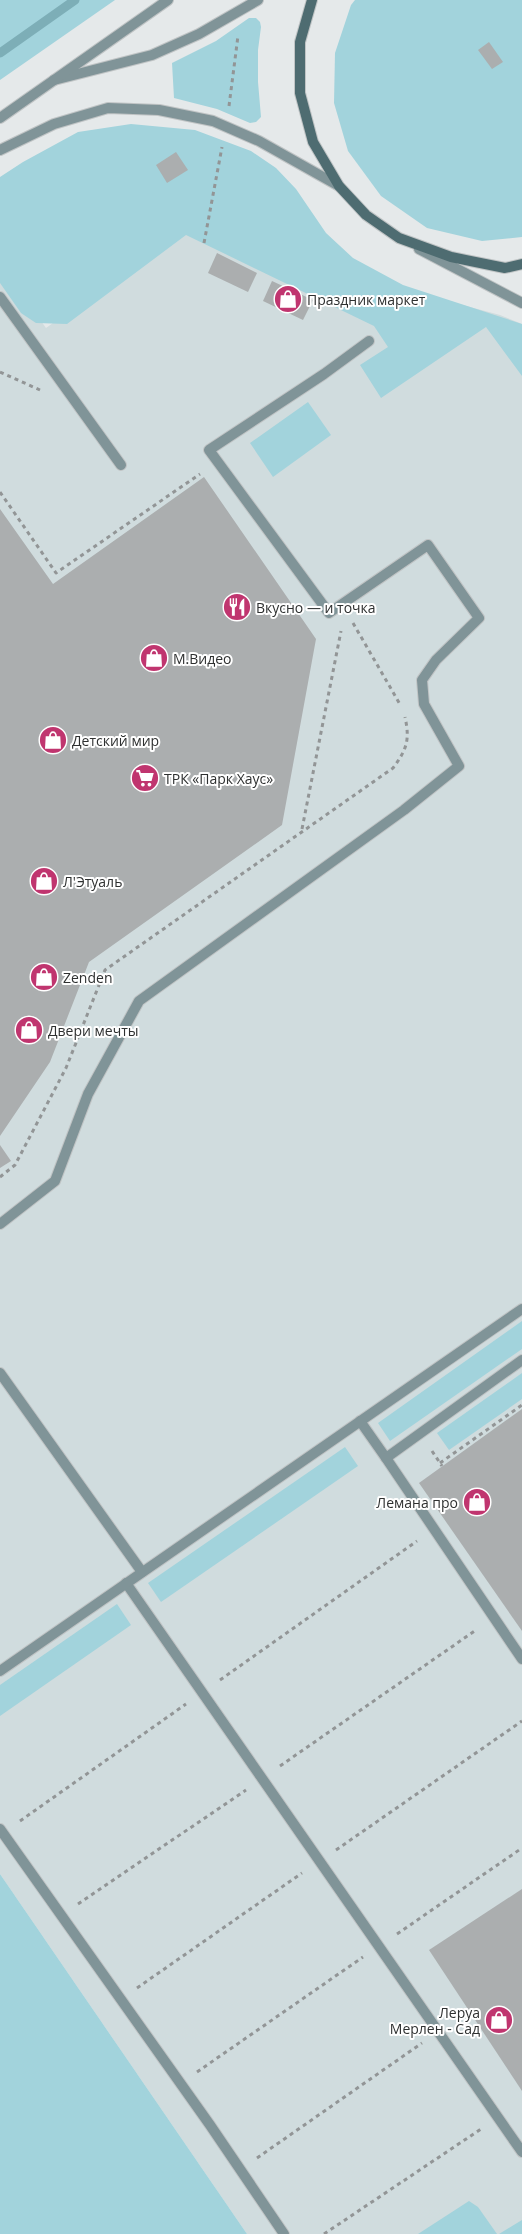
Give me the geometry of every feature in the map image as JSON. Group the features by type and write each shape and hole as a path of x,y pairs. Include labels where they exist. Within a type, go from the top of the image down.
{"main road":[{"path":"312,0 300,42 300,93 313,142 339,186 366,215 399,238 451,257 505,268 522,264"}],"street":[{"path":"0,118 168,0"},
{"path":"54,80 152,55 199,34 258,0"},
{"path":"0,150 54,124 108,108 159,110 220,124 259,141 339,186"},
{"path":"399,238 522,303"},
{"path":"0,297 121,464"},
{"path":"0,1224 55,1181 88,1094 138,1001 404,810 459,766 424,704 422,680 436,660 480,618 428,545 344,607 329,613 209,450 324,374 369,341"},
{"path":"0,1671 522,1309"},
{"path":"386,1458 522,1360"},
{"path":"0,1373 142,1572"},
{"path":"360,1421 522,1659"},
{"path":"126,1583 522,2152"},
{"path":"0,1829 284,2234"}],"path":[{"path":"0,492 56,573 219,462"},
{"path":"302,829 344,607"},
{"path":"0,1176 15,1165 66,1068 105,970 302,829 393,768 403,755 409,734 402,708 344,607"},
{"path":"430,1449 441,1464 522,1405"},
{"path":"180,2084 522,1848"},
{"path":"240,2170 439,2032"},
{"path":"324,2234 498,2118"}],"shaded area":[{"path":"0,0 115,0 0,80"},
{"path":"355,0 522,0 522,237 482,241 427,228 381,196 348,151 334,103 335,53 351,5"},
{"path":"249,18 256,18 260,22 261,27 258,50 258,82 261,117 256,122 250,123 217,109 174,98 172,63 216,41"},
{"path":"131,124 195,130 251,151 276,168 296,189 326,233 353,258 403,285 522,324 522,376 486,327 381,398 360,365 388,347 374,326 186,235 67,324 36,323 21,313 0,283 0,177 78,132"},
{"path":"183,230 500,315 522,324 522,2234 247,2234 0,1874 0,263 46,328"},
{"path":"308,402 331,435 273,477 250,443"},
{"path":"522,1321 522,1349 390,1441 378,1423"},
{"path":"522,1373 522,1399 449,1450 437,1433"},
{"path":"345,1447 358,1466 161,1602 148,1583"},
{"path":"117,1604 131,1625 0,1716 0,1685"},
{"path":"0,1874 247,2234 0,2234"},
{"path":"469,2201 478,2207 497,2234 418,2234"},
{"path":"522,2220 522,2234 499,2234"}],"building":[{"path":"489,42 503,62 492,69 478,50"},
{"path":"176,152 188,170 167,183 156,165"},
{"path":"217,253 257,273 248,292 208,273"},
{"path":"272,281 313,300 303,320 263,301"},
{"name":"ТРК «Парк Хаус»","path":"204,477 316,639 282,825 89,962 50,1062 0,1136 0,509 53,584"},
{"path":"0,1145 11,1161 0,1168"},
{"name":"Лемана про","path":"522,1409 522,1631 419,1483"},
{"name":"Леруа Мерлен - Сад","path":"522,1889 522,2091 429,1950"}],"waterway":[{"path":"0,53 75,0"}],"place":[{"name":"Праздник маркет","path":"288,299"},
{"name":"Вкусно — и точка","path":"237,607"},
{"name":"М.Видео","path":"154,658"},
{"name":"Детский мир","path":"53,740"},
{"name":"ТРК «Парк Хаус»","path":"145,778"},
{"name":"Л'Этуаль","path":"44,881"},
{"name":"Zenden","path":"44,977"},
{"name":"Двери мечты","path":"29,1030"},
{"name":"Лемана про","path":"477,1502"},
{"name":"Леруа Мерлен - Сад","path":"499,2020"}]}
